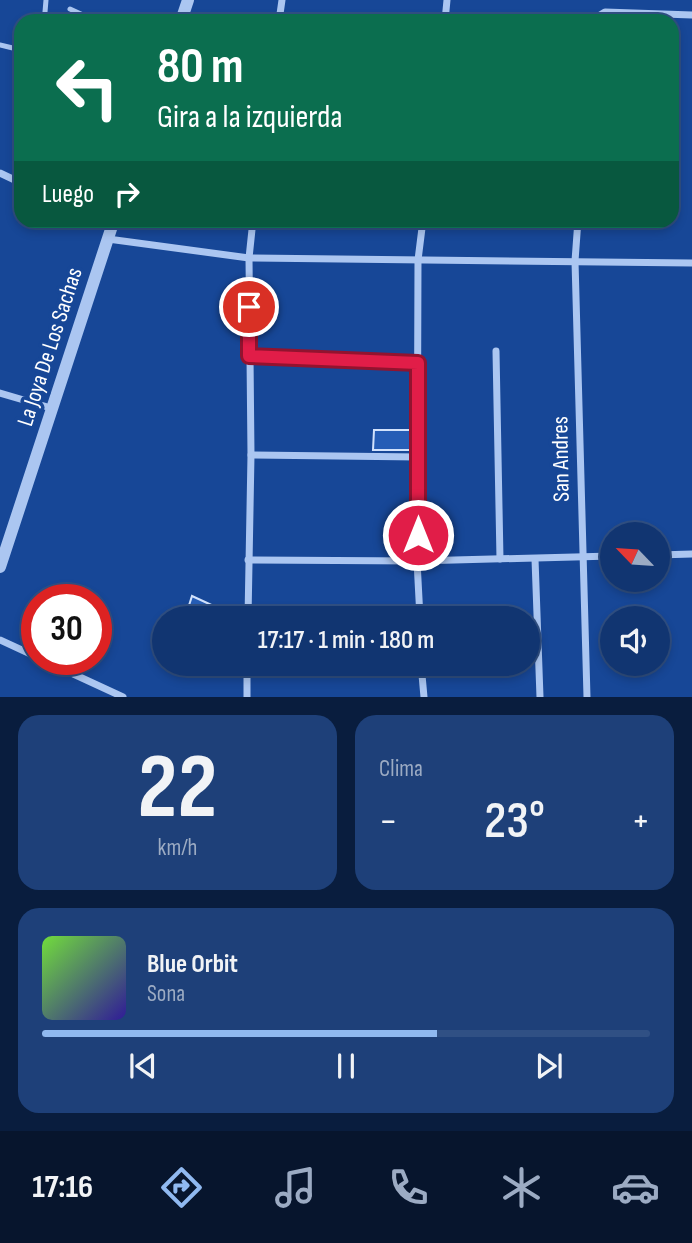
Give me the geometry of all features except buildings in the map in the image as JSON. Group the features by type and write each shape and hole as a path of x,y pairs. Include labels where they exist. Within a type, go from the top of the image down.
{"street":[{"path":"602,14 663,14"},
{"name":"La Joya De Los Sachas","path":"0,567 110,228"},
{"path":"248,606 249,258 252,228"},
{"path":"420,606 418,260 422,228"},
{"name":"San Andres","path":"578,228 575,261 587,697"},
{"path":"108,239 249,258 692,263"},
{"path":"496,351 500,559"},
{"path":"249,356 418,363"},
{"path":"0,393 51,408"},
{"path":"250,455 418,457"},
{"path":"670,555 692,554"},
{"path":"248,560 418,561 600,556"},
{"path":"535,559 540,697"},
{"path":"0,640 21,650"},
{"path":"75,675 123,697"},
{"path":"247,697 249,676"},
{"path":"422,676 424,697"}],"lane":[{"path":"70,9 81,14"}],"route":[{"path":"249,307 249,356 418,363 418,535"}]}
